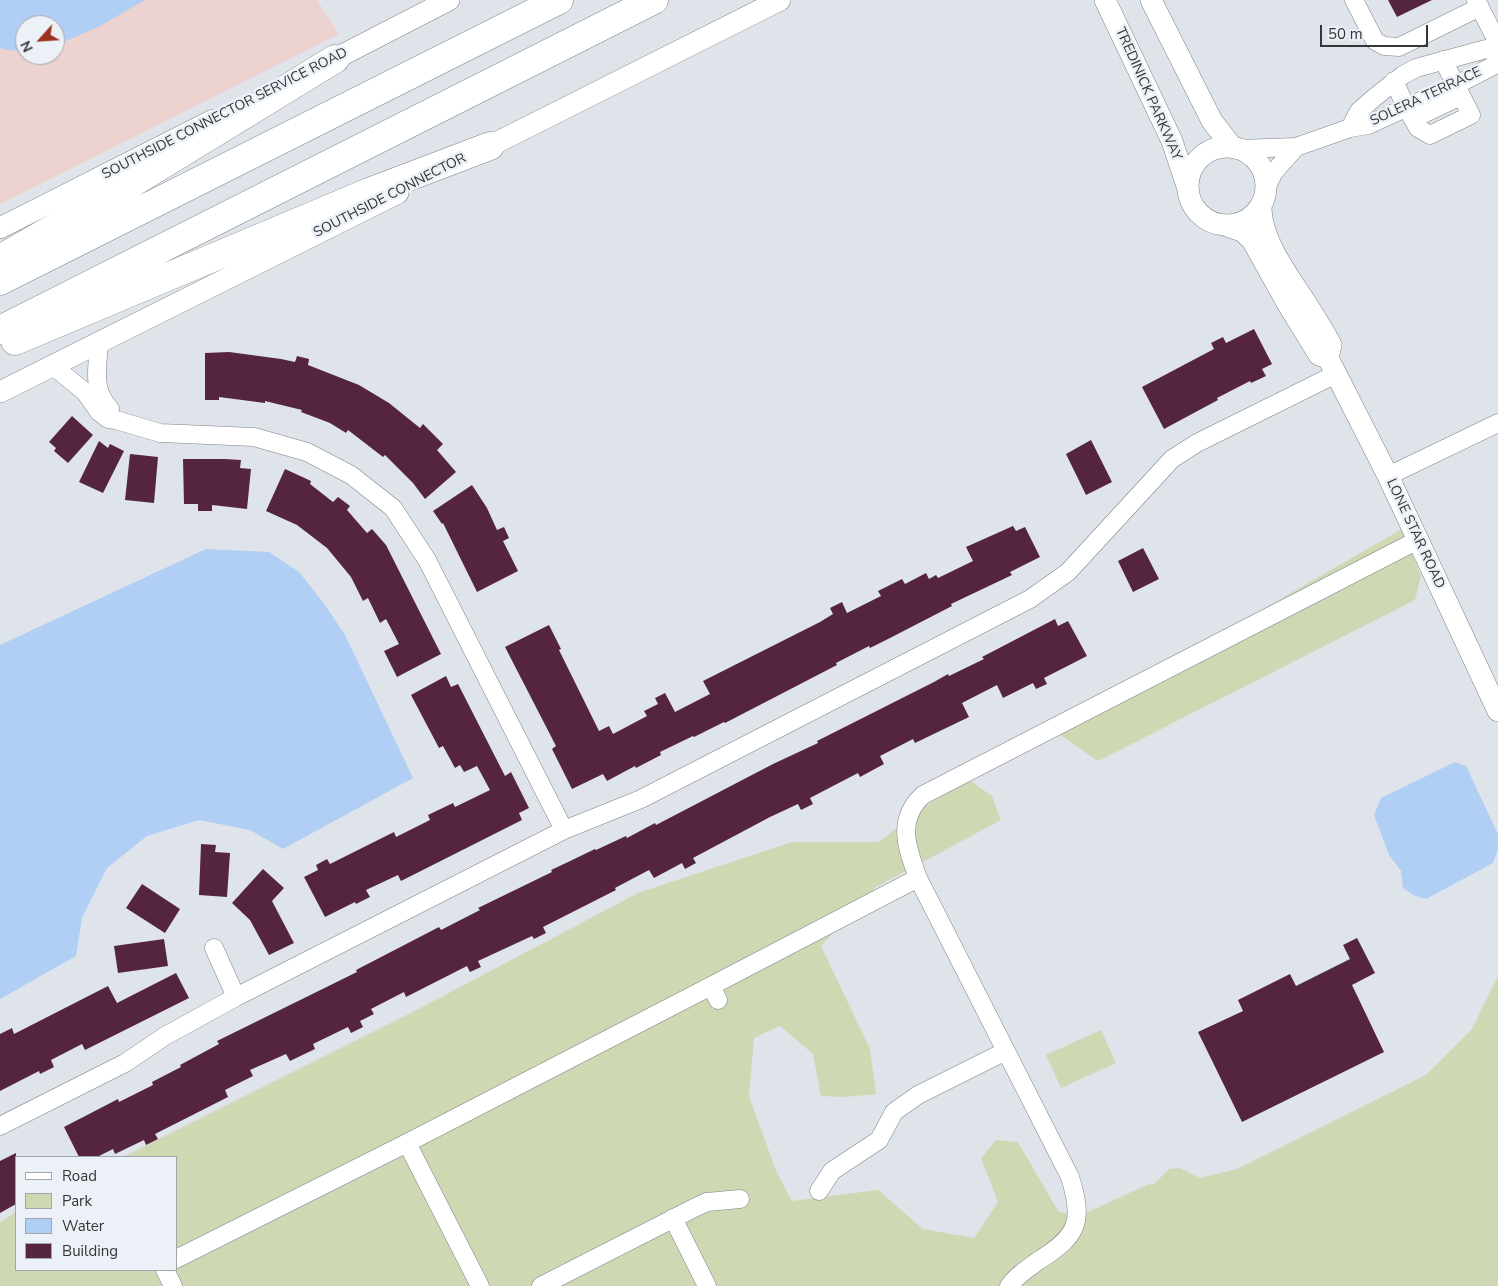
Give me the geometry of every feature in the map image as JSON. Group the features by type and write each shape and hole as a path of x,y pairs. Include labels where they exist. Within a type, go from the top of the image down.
{"highway":[{"path":"0,281 558,0"},
{"path":"0,330 654,0"},
{"path":"0,259 134,182 335,59"},
{"path":"0,347 360,196 490,146"}],"street":[{"name":"SOUTHSIDE CONNECTOR SERVICE ROAD","path":"0,228 449,0"},
{"name":"SOUTHSIDE CONNECTOR","path":"0,392 780,0"},
{"name":"TREDINICK PARKWAY","path":"1105,0 1172,141 1188,189"},
{"path":"1151,0 1212,121 1235,148"},
{"path":"1354,0 1375,41 1384,46 1399,47 1478,4 1498,43"},
{"name":"SOLERA TERRACE","path":"1350,128 1359,111 1394,81 1416,68 1486,49 1498,52"},
{"name":"SOLERA TERRACE","path":"1235,148 1296,148 1350,128 1368,125 1409,113 1459,91 1493,66 1498,59"},
{"path":"1394,81 1418,128 1430,135 1471,115 1443,60"},
{"path":"1220,148 1235,148 1247,152 1261,167 1264,196 1255,214 1237,225 1227,226 1207,220 1199,213 1192,202 1188,189 1189,178 1193,167 1209,151 1220,148"},
{"name":"SOLERA TERRACE","path":"1264,196 1274,172 1296,148"},
{"name":"LONE STAR ROAD","path":"1264,196 1261,217 1268,239 1331,345 1332,366"},
{"name":"LONE STAR ROAD","path":"1227,226 1242,231 1252,240 1319,355 1332,366 1388,476 1498,710"},
{"path":"99,342 98,393 103,402 112,411 116,420"},
{"path":"53,366 85,392 99,412 108,419 160,433 254,436 307,452 351,475 393,508 427,560 564,830"},
{"path":"0,1126 125,1064 165,1036 236,997 564,830 641,799 1030,600 1068,572 1172,459 1332,366"},
{"path":"1388,476 1498,423"},
{"path":"1008,1286 1016,1276 1057,1250 1072,1232 1076,1222 1077,1200 1070,1177 918,878 908,850 906,827 913,804 923,795 1418,540"},
{"path":"178,1258 714,993 918,878"},
{"path":"214,948 236,997"},
{"path":"819,1191 832,1171 879,1140 894,1112 918,1095 1006,1051"},
{"path":"407,1144 480,1286"},
{"path":"541,1286 708,1202 740,1199"},
{"path":"673,1218 707,1286"},
{"path":"166,1271 173,1286"}],"shaded area":[{"path":"0,0 317,0 339,34 0,204"}],"green space":[{"path":"1402,529 1421,576 1415,600 1098,761 1053,730"},
{"path":"968,779 992,796 1001,820 876,887 821,946 870,1049 876,1094 845,1097 821,1096 813,1054 780,1026 754,1038 749,1096 776,1171 792,1201 878,1190 923,1229 974,1238 998,1202 981,1158 996,1140 1018,1142 1058,1211 1077,1217 1149,1184 1153,1185 1169,1169 1180,1168 1200,1178 1237,1169 1426,1075 1472,1029 1498,976 1498,1286 0,1286 0,1222 15,1213 15,1271 178,1271 178,1156 125,1156 411,1013 638,893 792,842 879,842 921,809"},
{"path":"1101,1030 1116,1063 1061,1088 1046,1055"}],"water":[{"path":"0,0 145,0 100,26 65,42 65,15 15,15 15,50 0,48"},
{"path":"206,549 269,552 299,572 325,605 345,635 413,778 283,849 250,830 199,820 147,836 107,868 82,918 76,956 0,999 0,645"},
{"path":"1455,762 1466,766 1498,834 1498,850 1493,863 1426,899 1413,895 1403,888 1401,871 1389,855 1374,815 1381,798"}],"building":[{"path":"1388,0 1432,0 1397,17"},
{"path":"1254,329 1272,364 1262,369 1266,376 1251,383 1250,381 1217,398 1218,400 1164,429 1142,387 1214,349 1211,343 1223,337 1226,343"},
{"path":"229,352 295,362 297,356 309,359 308,365 359,385 389,403 420,428 423,424 443,444 437,450 456,472 425,499 413,483 385,455 383,457 348,430 346,433 330,423 301,412 302,410 265,401 265,403 219,397 219,400 205,400 205,353"},
{"path":"72,416 93,435 68,463 54,451 56,448 49,442"},
{"path":"1091,440 1112,482 1086,495 1066,454"},
{"path":"99,441 108,448 110,444 124,451 103,493 79,482"},
{"path":"130,454 158,457 154,503 125,500"},
{"path":"183,459 241,460 240,468 251,469 247,509 212,505 212,511 198,511 198,504 184,504"},
{"path":"285,469 311,481 310,484 333,502 338,497 350,506 347,510 367,533 372,529 386,545 441,654 397,677 384,651 399,644 386,619 380,623 368,598 363,601 351,577 327,548 297,525 266,511"},
{"path":"472,485 487,508 497,530 504,527 509,538 503,541 518,571 477,592 443,523 433,511"},
{"path":"1013,526 1016,531 1025,527 1040,557 1010,572 1012,575 951,604 952,606 870,648 869,646 836,663 837,665 725,723 660,752 661,755 607,781 603,774 572,789 552,749 556,746 505,647 549,625 561,649 559,650 599,731 609,726 613,734 647,716 644,711 658,704 655,698 665,693 675,712 710,694 703,681 820,622 833,614 830,608 842,602 847,613 881,596 878,591 902,579 905,584 926,573 929,579 936,575 938,578 973,561 966,547"},
{"path":"1143,548 1159,579 1133,592 1118,561"},
{"path":"1055,619 1058,626 1068,621 1087,656 1044,678 1047,684 1036,689 1033,683 1003,698 997,685 962,703 969,717 915,743 913,739 880,756 884,764 860,777 858,773 810,798 813,804 801,810 798,804 770,817 693,858 696,863 685,869 682,863 654,878 649,870 615,888 616,890 543,927 546,933 534,939 532,936 478,961 481,967 470,972 467,966 406,997 404,992 371,1009 374,1014 360,1021 363,1027 351,1033 348,1027 313,1044 315,1049 290,1061 286,1054 250,1070 253,1076 225,1090 228,1097 155,1134 158,1139 146,1145 144,1140 115,1154 113,1149 99,1156 78,1156 64,1127 118,1099 119,1102 153,1085 152,1082 219,1044 217,1041 357,972 356,970 439,927 441,930 480,910 478,908 552,872 551,870 595,849 626,836 627,838 655,823 656,825 773,764 818,743 817,741 948,674 949,676 984,659 982,657"},
{"path":"446,676 451,687 458,684 505,776 511,772 529,808 519,813 522,820 401,881 398,875 366,890 370,897 356,904 355,902 325,917 304,877 318,870 316,865 327,859 330,864 394,832 396,837 430,820 428,815 453,803 455,807 490,790 477,766 464,772 460,765 455,768 443,746 439,748 411,695"},
{"path":"201,844 216,845 215,852 230,853 227,897 199,895"},
{"path":"263,869 284,888 272,901 294,943 269,955 250,920 232,903"},
{"path":"142,884 180,909 165,933 126,908"},
{"path":"1357,938 1375,973 1352,985 1384,1052 1242,1122 1198,1032 1243,1011 1238,1000 1290,974 1296,986 1350,959 1343,945"},
{"path":"164,939 168,966 118,973 114,946"},
{"path":"176,973 189,998 85,1050 82,1044 51,1060 54,1067 40,1074 39,1071 0,1091 0,1034 12,1028 14,1034 108,986 117,1003"},
{"path":"16,1153 15,1205 0,1213 0,1161"}]}
